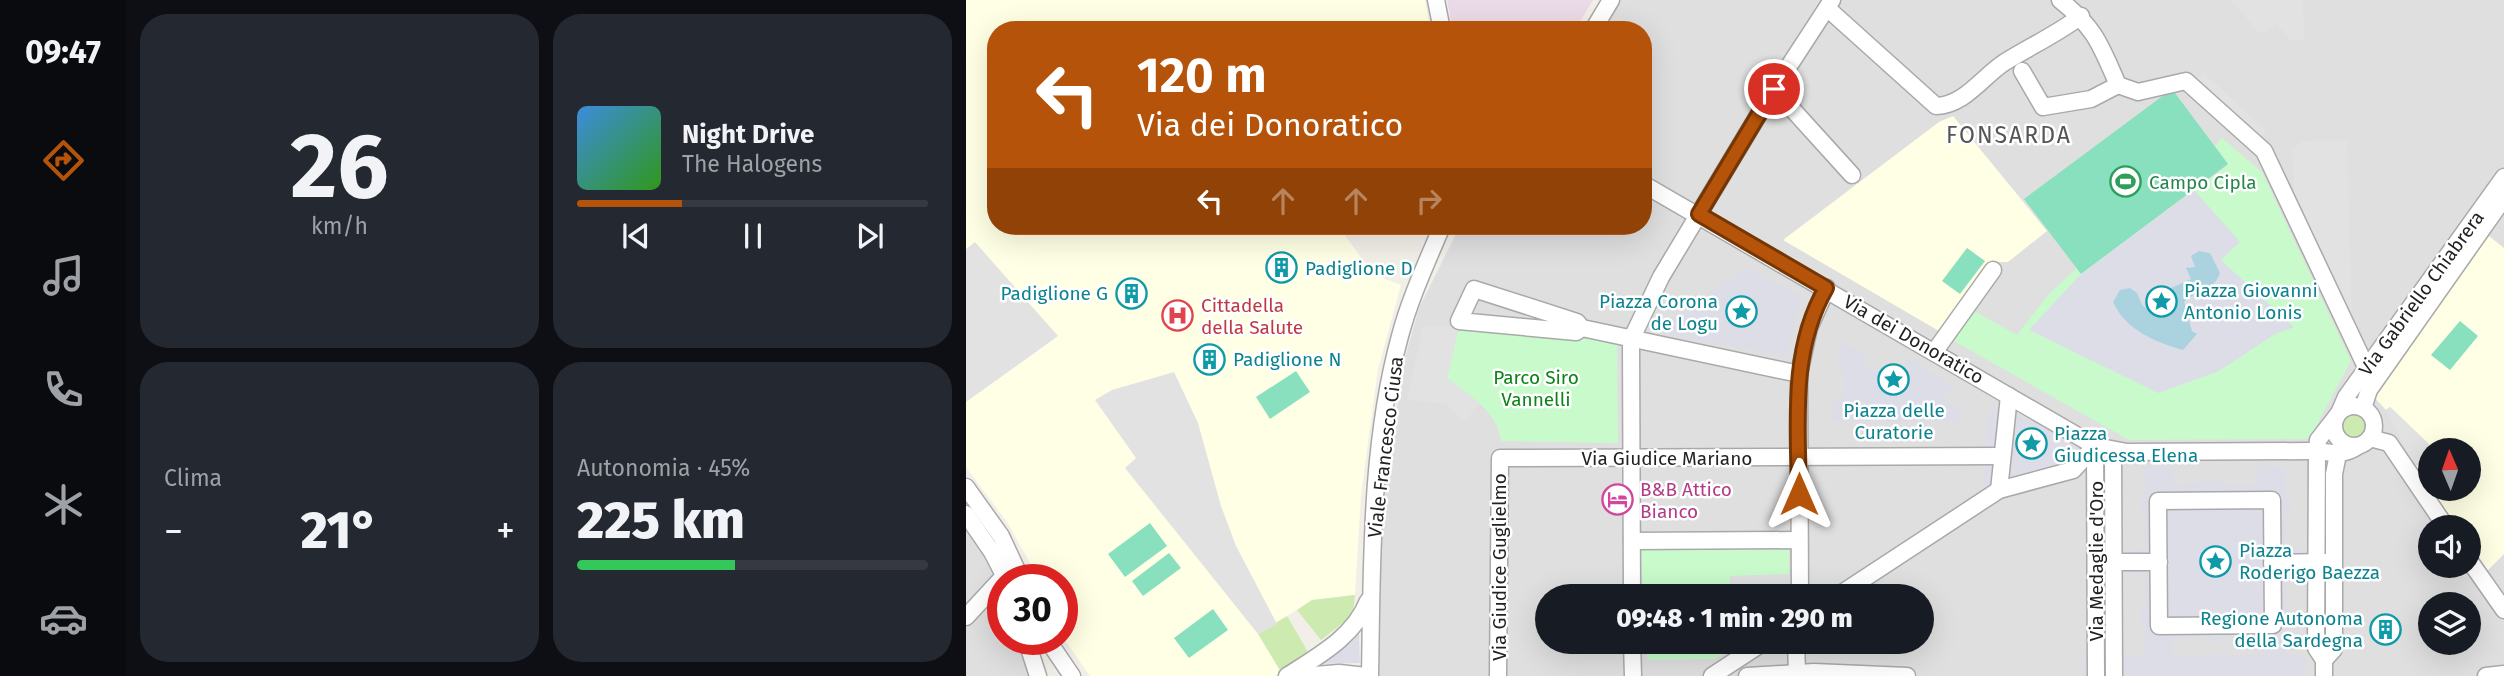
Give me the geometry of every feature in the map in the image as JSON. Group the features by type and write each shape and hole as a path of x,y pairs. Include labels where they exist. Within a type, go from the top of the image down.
{"street":[{"path":"1436,0 1440,21"},
{"path":"1598,21 1611,0"},
{"path":"2060,0 2081,16 2095,32 2118,85"},
{"path":"1632,584 1631,340 1661,277 1774,89 1830,4 1936,106 1963,96 2002,64 2054,36 2081,16"},
{"path":"2022,71 2043,107 2091,99 2118,85 2138,92 2186,81 2264,151 2367,369"},
{"path":"1774,89 1852,174"},
{"name":"Via Gabriello Chiabrera","path":"2317,451 2318,440 2338,414 2346,397 2504,177"},
{"name":"Via dei Donoratico","path":"1652,189 1936,351 2095,446 2113,451 2317,451 2326,455 2338,454"},
{"name":"Via Gabriello Chiabrera","path":"2363,408 2370,390 2504,198"},
{"name":"Viale Francesco Ciusa","path":"1368,676 1377,490 1393,364 1406,314 1438,235"},
{"path":"1936,351 1993,270"},
{"path":"1800,584 1799,374 1809,328 1826,288"},
{"path":"1582,328 1576,332 1460,321 1474,289 1577,322 1582,328 1799,374"},
{"path":"2000,490 2001,456 2009,396"},
{"path":"2324,668 2334,649 2334,474 2338,454 2348,453 2364,442 2373,421 2363,408 2350,406 2338,414 2334,426 2339,440 2346,444 2364,442 2389,443 2438,515"},
{"path":"2073,470 2095,446"},
{"name":"Via Medaglie d'Oro","path":"2095,446 2096,676"},
{"name":"Via Medaglie d'Oro","path":"2113,451 2114,676"},
{"path":"2317,451 2316,648 2324,668"},
{"name":"Via Giudice Mariano","path":"1500,458 1632,460 2001,456"},
{"name":"Via Giudice Guglielmo","path":"1498,676 1500,458"},
{"path":"1856,584 2000,490 2073,470 2095,473"},
{"path":"966,487 1001,536 1014,564"},
{"path":"2272,500 2272,563 2273,625 2159,626 2158,501 2272,500"},
{"path":"966,514 997,564"},
{"path":"1632,541 1799,540"},
{"path":"2272,563 2334,561"},
{"path":"2095,562 2159,562"},
{"path":"2481,577 2504,610"},
{"path":"1287,676 1345,635 1364,612 1371,592"},
{"path":"966,617 987,595"},
{"path":"2096,611 2114,611"},
{"path":"1632,654 1633,676"},
{"path":"1712,676 1746,654"},
{"path":"1796,654 1797,672"},
{"path":"1031,655 1038,676"},
{"path":"1058,655 1072,676"},
{"path":"1747,676 1797,672 1897,673 1907,676"},
{"path":"1303,676 1355,673 1368,676"},
{"path":"2486,676 2504,674"}],"shaded area":[{"name":"Cittadella della Salute","path":"966,0 1425,0 1428,21 987,21 987,235 1345,235 1374,275 1401,285 1378,369 1361,495 1355,595 1312,600 1259,634 1281,672 1275,676 1090,676 1075,655 1078,655 1078,564 1031,564 1007,522 966,467"},
{"path":"1447,0 1593,0 1580,21 1451,21"},
{"path":"1617,0 2504,0 2504,676 1371,676 1385,487 1404,361 1419,308 1456,235 1652,235 1652,21 1604,21"},
{"path":"2230,0 2303,0 2304,40 2291,40 2275,23 2265,34 2259,32"},
{"path":"2203,72 2267,131 2258,140 2194,82"},
{"path":"1953,116 2047,231 2008,262 1990,262 1939,331 1783,240 1939,122"},
{"path":"2347,140 2352,315 2294,194 2292,148 2304,141"},
{"name":"Piazza Giovanni Antonio Lonis","path":"2194,190 2240,242 2221,260 2294,327 2275,334 2219,371 2158,393 2029,330 2081,274"},
{"path":"2489,236 2504,248 2504,554 2487,571 2481,562 2481,515 2448,515 2438,501 2482,500 2482,438 2422,438 2390,407 2386,410 2374,397"},
{"path":"975,242 1058,336 966,402 966,249"},
{"name":"Piazza Corona de Logu","path":"1746,268 1802,296 1786,357 1659,332 1662,322 1668,323"},
{"path":"1423,326 1459,327 1447,378 1479,403 1465,422 1446,404 1407,400"},
{"name":"Piazza delle Curatorie","path":"1841,341 1865,355 1862,362 1881,374 1885,367 1898,374 1908,358 1952,384 1944,399 1961,409 1957,422 1831,421 1834,397 1844,397 1845,372 1837,372"},
{"path":"1174,372 1198,423 1221,506 1236,546 1277,624 1258,634 1125,468 1136,458 1095,400 1112,390"},
{"name":"Piazza Giudicessa Elena","path":"1993,406 2087,449 2065,466 1982,487 1987,422"},
{"path":"2390,407 2422,438 2418,438 2418,465 2415,467 2386,410"},
{"name":"Piazza Roderigo Baezza","path":"2257,465 2286,467 2286,500 2290,501 2290,515 2286,515 2286,549 2304,550 2305,572 2286,574 2286,607 2291,607 2291,622 2286,622 2286,655 2305,656 2306,676 2083,676 2084,657 2145,656 2145,622 2141,622 2141,608 2145,607 2145,574 2126,573 2127,550 2145,549 2145,515 2140,515 2140,501 2145,501 2145,467 2173,466 2175,485 2222,480 2223,484 2256,485","holes":["2209,637 2209,642 2223,642 2223,638 2256,637 2258,655 2173,655 2175,638"]},
{"path":"966,502 1003,556 1003,564 987,564 987,655 1040,655 1047,676 966,676"},
{"path":"1359,632 1360,663 1317,664"}],"green space":[{"name":"Campo Cipla","path":"2172,89 2228,164 2081,274 2024,199"},
{"path":"2222,138 2262,172 2351,361 2309,439 2129,440 1954,341 1974,311 2017,335 2048,295 2077,268 2081,273 2228,165 2215,146"},
{"path":"1967,248 1985,261 1960,294 1942,281"},
{"path":"2460,321 2478,336 2450,370 2431,355"},
{"name":"Parco Siro Vannelli","path":"1459,327 1617,342 1618,443 1501,441 1499,431 1488,413 1447,378"},
{"path":"1296,371 1310,392 1270,419 1256,397"},
{"path":"2350,406 2367,412 2373,420 2373,432 2370,438 2346,444 2335,431"},
{"path":"1150,523 1167,546 1125,577 1108,554"},
{"path":"1641,549 1789,550 1789,574 1730,576 1730,584 1642,584"},
{"path":"1169,553 1181,568 1143,596 1132,581"},
{"path":"1355,595 1353,615 1321,640 1297,610 1312,600"},
{"path":"1213,609 1228,630 1189,658 1174,638"},
{"path":"1287,616 1308,652 1281,672 1258,634"},
{"path":"1647,654 1725,654 1714,659 1647,660"}],"water":[{"path":"2199,251 2210,253 2220,273 2210,287 2184,302 2192,331 2197,334 2183,350 2142,334 2125,320 2113,302 2120,290 2130,288 2137,293 2142,305 2152,312 2162,311 2169,289 2191,279 2186,268 2195,267 2191,256"}],"place":[{"name":"Campo Cipla","path":"2126,182"},
{"name":"Padiglione D","path":"1282,268"},
{"name":"Padiglione G","path":"1131,293"},
{"name":"Piazza Giovanni Antonio Lonis","path":"2161,301"},
{"name":"Piazza Corona de Logu","path":"1741,312"},
{"name":"Cittadella della Salute","path":"1178,316"},
{"name":"Padiglione N","path":"1210,359"},
{"name":"Piazza delle Curatorie","path":"1894,379"},
{"name":"Piazza Giudicessa Elena","path":"2031,444"},
{"name":"B&B Attico Bianco","path":"1617,500"},
{"name":"Piazza Roderigo Baezza","path":"2216,561"},
{"name":"Regione Autonoma della Sardegna","path":"2386,629"}],"district":[{"name":"FONSARDA","path":"2009,135"}],"route":[{"path":"1774,89 1699,214 1826,288 1809,328 1799,374 1799,494"}]}
